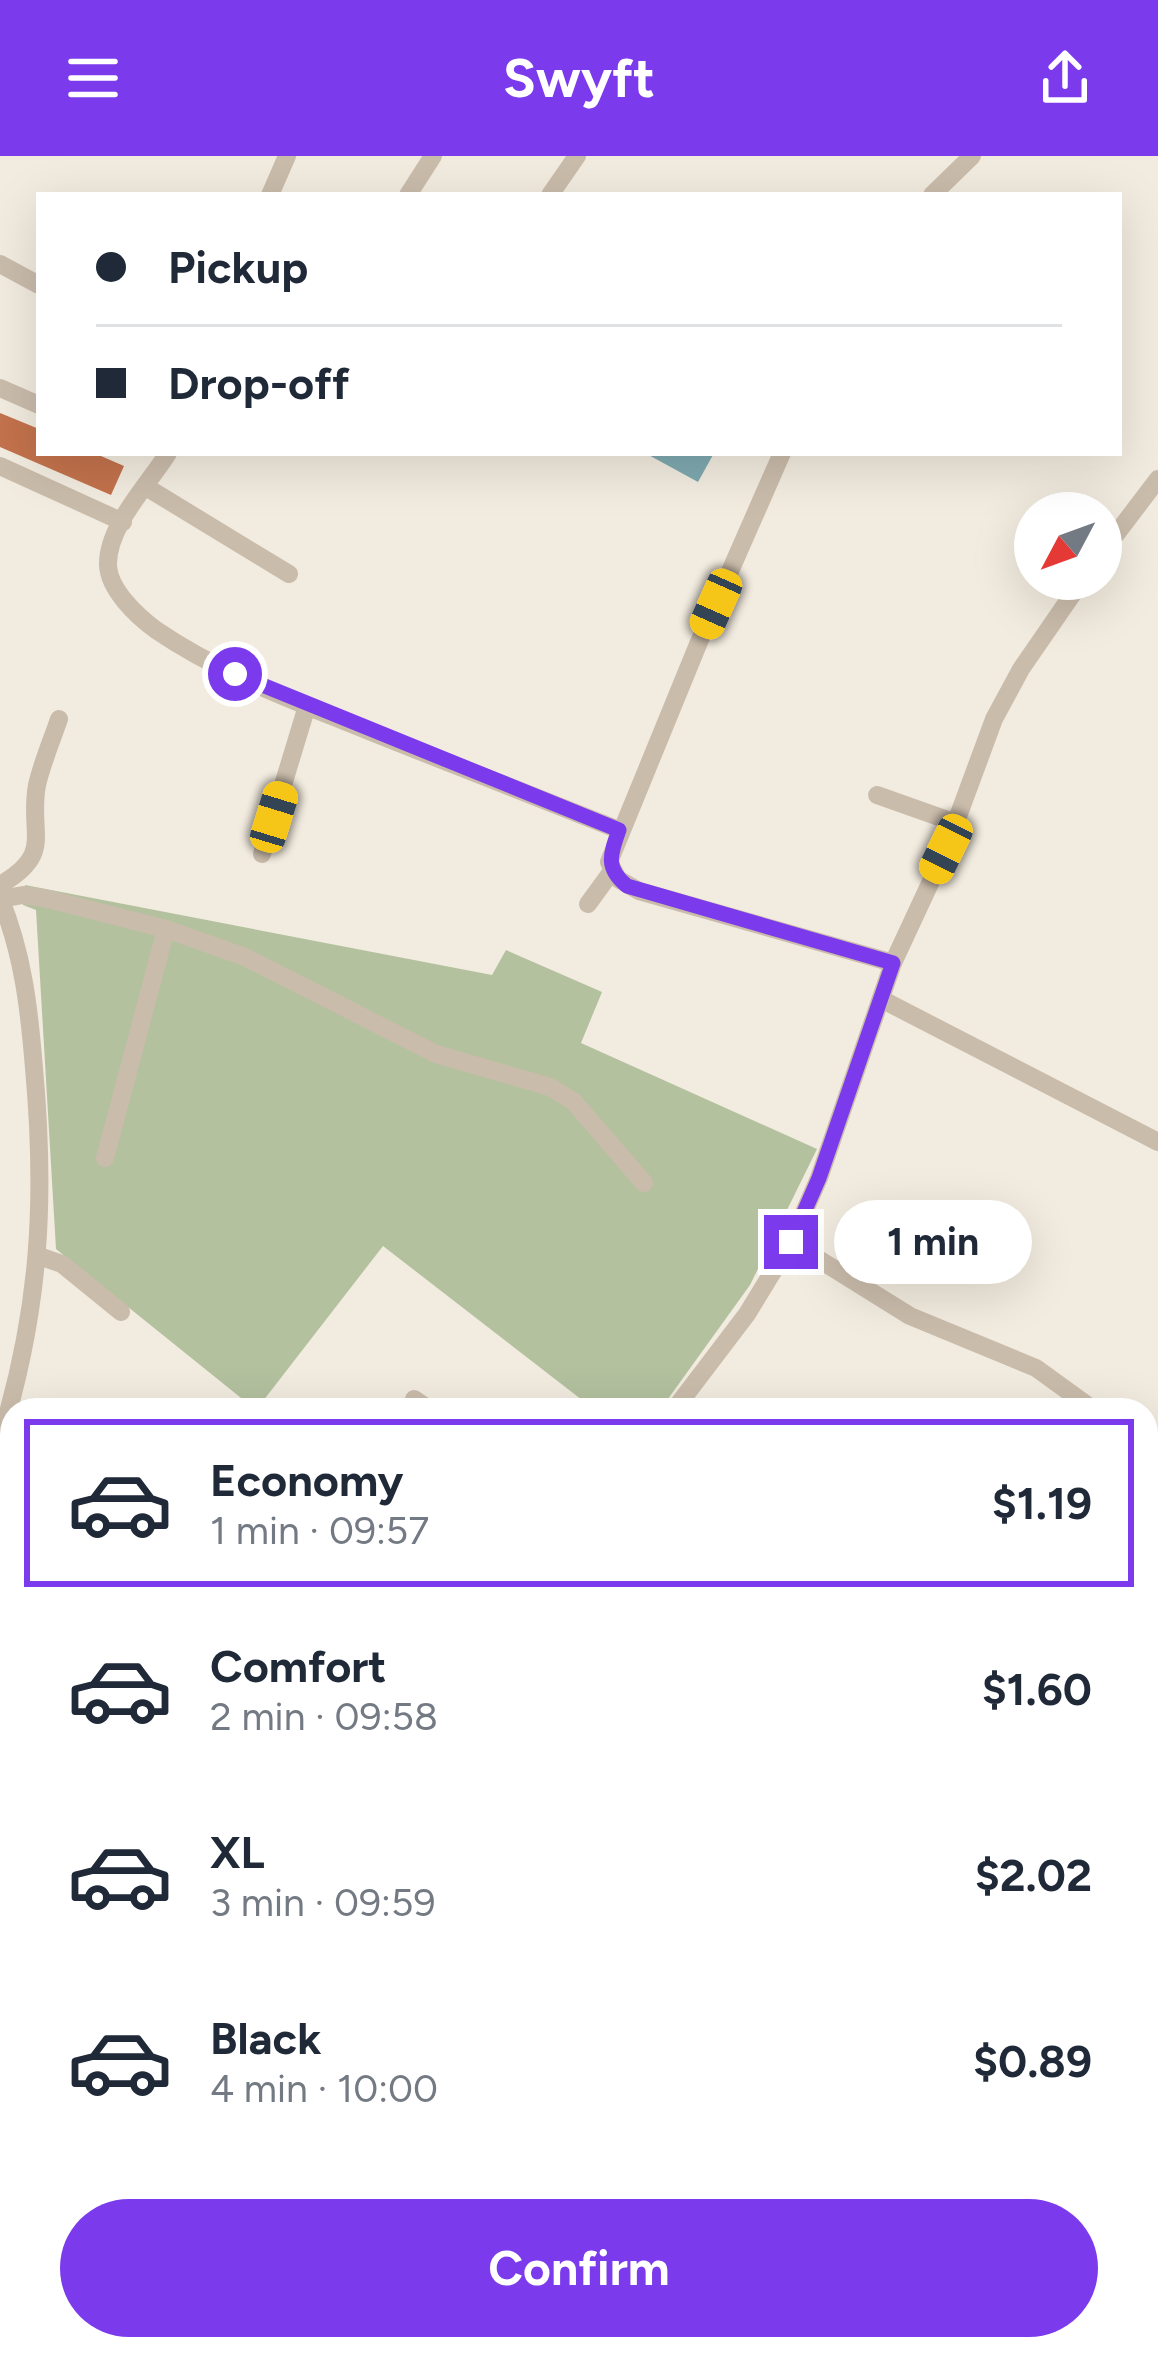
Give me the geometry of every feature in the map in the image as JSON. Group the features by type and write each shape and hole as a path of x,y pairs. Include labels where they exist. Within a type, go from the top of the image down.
{"street":[{"path":"271,192 287,156"},
{"path":"410,192 433,156"},
{"path":"552,192 577,156"},
{"path":"935,192 972,156"},
{"path":"0,264 36,283"},
{"path":"0,388 36,404"},
{"path":"162,456 113,542 108,567 119,593 157,630 212,663 307,706 619,830"},
{"path":"588,904 611,871 610,853 619,830 781,456"},
{"path":"0,466 123,522"},
{"path":"1122,526 1158,479"},
{"path":"146,488 290,574"},
{"path":"683,1398 747,1314 791,1242 819,1178 893,963 956,824 977,760 1005,698 1069,600"},
{"path":"262,854 307,706"},
{"path":"0,885 20,874 33,858 37,786 58,719"},
{"path":"877,795 956,824"},
{"path":"611,871 639,891 893,963"},
{"path":"12,1398 39,1256 41,1144 23,962 0,898 44,898 166,929 278,971 436,1054 550,1088 573,1101 644,1183"},
{"path":"105,1158 166,929"},
{"path":"880,999 1158,1142"},
{"path":"791,1242 910,1316 1036,1368 1077,1398"},
{"path":"39,1256 62,1264 121,1312"}],"green space":[{"path":"25,885 492,975 506,950 602,992 581,1043 817,1149 750,1285 669,1398 579,1398 383,1246 265,1398 241,1398 56,1249 36,910 23,905"}],"water":[{"path":"650,456 712,456 698,482"}],"building":[{"path":"0,413 36,428 36,456 101,456 124,466 111,495 0,447"}],"route":[{"path":"235,674 619,830 609,862 611,871 627,886 893,963 819,1178 791,1242"}]}
